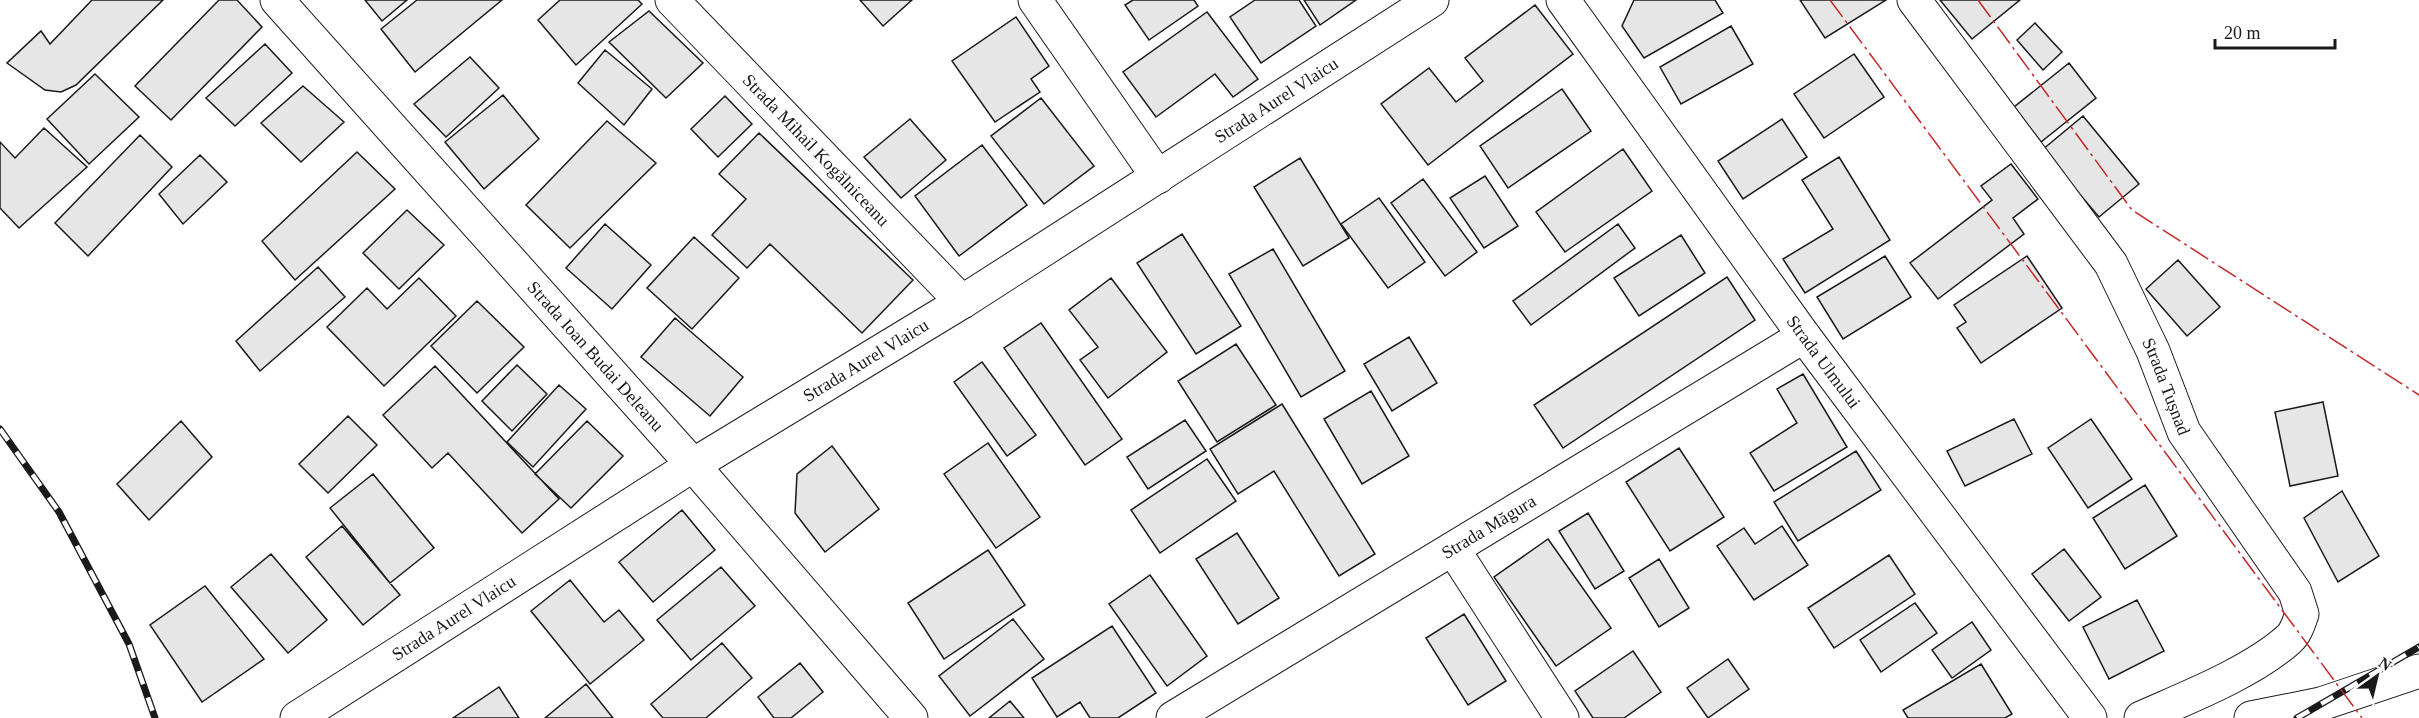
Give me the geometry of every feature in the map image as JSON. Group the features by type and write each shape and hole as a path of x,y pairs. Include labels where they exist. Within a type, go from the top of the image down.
{"street":[{"name":"Strada Ioan Budai Deleanu","path":"277,0 693,465 911,718"},
{"name":"Strada Mihail Kogălniceanu","path":"672,0 962,302"},
{"path":"1035,0 1158,177"},
{"name":"Strada Aurel Vlaicu","path":"297,718 693,465 962,302 1432,0"},
{"name":"Strada Ulmului","path":"1563,0 1804,336 2090,718"},
{"name":"Strada Tușnad","path":"1914,0 2111,264 2153,351 2184,432 2295,592 2302,614 2291,637 2265,657 2199,692 2141,718"},
{"name":"Strada Măgura","path":"1173,718 1804,336"},
{"path":"1453,549 1562,718"},
{"path":"2251,718 2321,704 2419,671"}],"building":[{"path":"92,0 163,0 76,85 61,92 45,90 7,63 41,31 50,44"},
{"path":"219,0 237,0 262,27 171,120 135,86"},
{"path":"365,0 407,0 382,21"},
{"path":"417,0 502,0 415,72 381,29"},
{"path":"560,0 638,0 642,4 576,65 538,20"},
{"path":"860,0 912,0 883,26"},
{"path":"1133,0 1194,0 1198,6 1149,40 1125,5"},
{"path":"1255,0 1299,0 1316,26 1261,63 1230,17"},
{"path":"1304,0 1356,0 1320,25"},
{"path":"1634,0 1715,0 1723,13 1644,58 1622,26"},
{"path":"1800,0 1886,0 1825,38"},
{"path":"1940,0 2020,0 1972,39"},
{"path":"1535,5 1573,54 1428,165 1381,104 1429,68 1456,102 1483,81 1465,58"},
{"path":"649,11 703,63 666,98 609,42"},
{"path":"1207,12 1258,79 1233,97 1215,74 1156,117 1123,72"},
{"path":"1016,17 1049,66 1031,79 1040,92 995,122 952,61"},
{"path":"2035,23 2062,52 2043,70 2017,40"},
{"path":"1731,26 1753,64 1681,104 1660,67"},
{"path":"265,44 292,73 235,126 206,98"},
{"path":"605,50 652,89 624,125 578,83"},
{"path":"1854,54 1884,97 1824,138 1794,94"},
{"path":"470,57 499,88 446,137 414,104"},
{"path":"2069,63 2096,98 2041,142 2014,107"},
{"path":"95,74 139,117 89,164 47,119"},
{"path":"303,86 344,122 301,162 261,123"},
{"path":"1562,89 1591,131 1508,188 1480,146"},
{"path":"503,95 539,139 484,189 445,142"},
{"path":"725,96 752,124 718,157 691,129"},
{"path":"1041,98 1094,166 1044,204 991,136"},
{"path":"2083,116 2139,184 2099,217 2042,150"},
{"path":"910,119 946,160 901,198 864,157"},
{"path":"1782,119 1807,157 1743,199 1718,161"},
{"path":"607,121 656,163 570,248 526,205"},
{"path":"44,128 87,167 19,228 0,208 0,142 15,158"},
{"path":"759,133 913,280 862,333 770,244 747,268 712,235 746,199 719,174"},
{"path":"140,135 172,167 88,256 55,223"},
{"path":"982,145 1027,205 959,256 915,196"},
{"path":"1623,149 1652,191 1565,252 1536,212"},
{"path":"357,152 395,189 295,280 262,241"},
{"path":"200,155 227,182 183,224 159,194"},
{"path":"1839,157 1890,240 1805,293 1783,259 1833,229 1802,180"},
{"path":"1300,158 1349,238 1303,266 1254,187"},
{"path":"2011,164 2038,199 2013,218 2024,234 1938,299 1910,263 1992,200 1981,186"},
{"path":"1485,176 1518,226 1484,248 1450,198"},
{"path":"1423,179 1477,252 1445,276 1391,203"},
{"path":"1379,198 1425,262 1388,288 1341,224"},
{"path":"407,210 444,245 399,289 363,253"},
{"path":"605,224 651,265 612,309 566,268"},
{"path":"1618,224 1635,248 1531,325 1513,301"},
{"path":"1182,234 1241,326 1196,354 1137,263"},
{"path":"1681,235 1705,273 1639,316 1614,278"},
{"path":"694,237 739,278 692,329 647,288"},
{"path":"1273,249 1345,371 1301,397 1229,274"},
{"path":"1885,256 1911,297 1843,339 1817,297"},
{"path":"2027,256 2062,308 1981,363 1957,328 1966,322 1954,305"},
{"path":"2178,260 2220,307 2187,336 2146,289"},
{"path":"318,267 345,297 260,371 236,341"},
{"path":"1727,277 1755,320 1563,448 1534,405"},
{"path":"419,278 456,316 384,386 327,327 367,288 387,309"},
{"path":"1111,278 1167,352 1108,398 1080,360 1098,347 1069,310"},
{"path":"477,301 524,347 477,393 431,346"},
{"path":"675,318 743,377 710,416 641,357"},
{"path":"1041,323 1122,439 1085,465 1004,348"},
{"path":"1409,337 1437,383 1392,411 1364,364"},
{"path":"1236,344 1276,405 1217,442 1178,381"},
{"path":"982,362 1036,435 1007,456 954,382"},
{"path":"517,365 547,394 512,431 482,401"},
{"path":"435,366 559,499 522,533 448,453 432,468 383,415"},
{"path":"1803,374 1847,447 1774,491 1750,453 1797,423 1777,389"},
{"path":"559,385 586,409 533,467 507,442"},
{"path":"1371,391 1409,456 1362,484 1324,419"},
{"path":"2323,402 2338,476 2290,486 2275,412"},
{"path":"1282,404 1375,554 1339,576 1274,471 1238,494 1210,449"},
{"path":"348,416 377,445 328,493 299,464"},
{"path":"2014,419 2032,454 1965,486 1947,451"},
{"path":"2091,419 2132,479 2088,508 2048,448"},
{"path":"1185,420 1206,451 1148,489 1127,457"},
{"path":"181,421 212,457 149,520 117,484"},
{"path":"587,421 623,456 571,508 535,474"},
{"path":"988,443 1040,517 996,548 944,474"},
{"path":"832,446 879,509 825,552 795,513 797,474"},
{"path":"1679,448 1724,517 1670,551 1626,482"},
{"path":"1856,451 1881,490 1798,541 1774,502"},
{"path":"1207,459 1236,501 1160,553 1131,510"},
{"path":"373,474 434,548 390,583 330,508"},
{"path":"2145,485 2177,536 2125,569 2093,518"},
{"path":"2342,491 2379,556 2338,582 2304,518"},
{"path":"682,510 715,550 653,602 619,562"},
{"path":"1588,513 1624,571 1595,589 1559,531"},
{"path":"342,526 400,595 363,625 306,557"},
{"path":"1782,526 1808,565 1754,600 1717,546 1744,528 1755,544"},
{"path":"1237,533 1279,598 1238,624 1196,559"},
{"path":"1548,539 1611,628 1556,666 1494,577"},
{"path":"2064,549 2101,597 2069,621 2032,574"},
{"path":"988,550 1025,605 944,659 908,603"},
{"path":"271,554 327,620 288,653 231,587"},
{"path":"1889,555 1915,594 1834,648 1808,608"},
{"path":"1659,559 1689,608 1659,627 1629,578"},
{"path":"721,567 755,606 691,660 657,620"},
{"path":"1150,575 1207,656 1167,686 1109,604"},
{"path":"570,580 604,622 619,610 644,640 590,684 531,611"},
{"path":"205,586 264,659 202,702 150,625"},
{"path":"2137,600 2164,651 2109,679 2083,627"},
{"path":"1915,603 1937,633 1881,672 1860,640"},
{"path":"1464,614 1506,681 1468,705 1426,638"},
{"path":"1013,619 1044,659 970,716 939,676"},
{"path":"1972,622 1991,650 1952,678 1932,650"},
{"path":"1112,626 1156,693 1118,718 1090,718 1080,702 1057,717 1032,678"},
{"path":"722,643 752,678 706,718 663,718 651,704"},
{"path":"1633,651 1661,692 1624,718 1593,718 1575,691"},
{"path":"1728,659 1749,689 1708,718 1687,688"},
{"path":"800,663 823,692 791,718 774,718 758,697"},
{"path":"1981,664 2012,714 2005,718 1908,718 1903,710"},
{"path":"586,684 613,718 545,718"},
{"path":"499,687 519,718 453,718"},
{"path":"1010,701 1024,718 989,718"}],"railway":[{"path":"0,429 59,512 129,644 155,718"},
{"path":"2297,718 2419,647"}],"power":[{"path":"1830,0 2362,718"},
{"path":"1978,0 2132,210 2419,395"}]}
